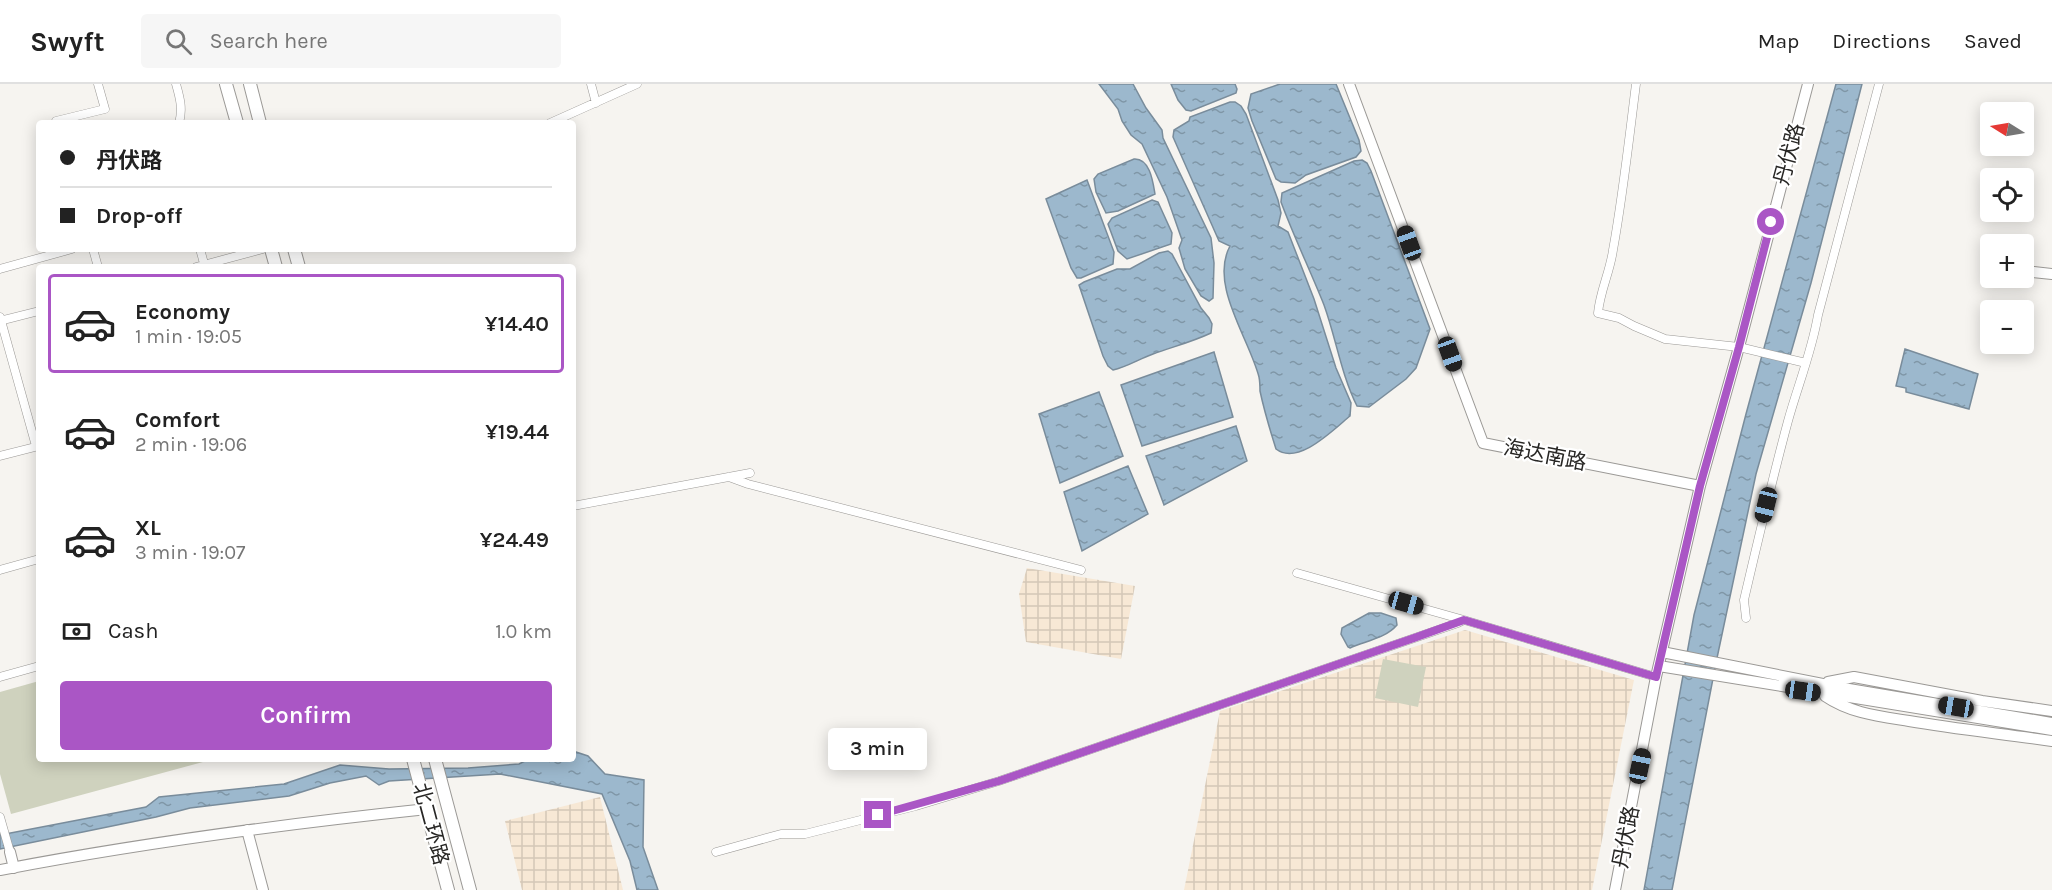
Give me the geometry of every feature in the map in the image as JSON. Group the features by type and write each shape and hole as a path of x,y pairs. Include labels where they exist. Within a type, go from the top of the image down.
{"main road":[{"path":"226,84 236,120"},
{"path":"250,84 259,120"},
{"name":"海达南路","path":"1349,84 1483,443 1700,486"},
{"name":"丹伏路","path":"1615,890 1662,652 1700,486 1808,84"},
{"path":"2034,272 2052,274"},
{"path":"1662,652 1722,663 1822,689 2052,730"},
{"path":"1658,672 1680,670 2052,723"},
{"path":"1822,689 1854,677 1982,701 2052,711"},
{"path":"1822,689 1838,705 1858,713 2052,741"},
{"name":"北二环路","path":"414,763 448,890"},
{"name":"北二环路","path":"436,763 470,890"},
{"path":"0,870 94,852 248,830 427,809"},
{"path":"248,830 263,890"},
{"path":"10,852 14,868"}],"street":[{"path":"60,120 105,109 98,84"},
{"path":"176,84 182,105 180,120"},
{"path":"591,84 596,103"},
{"path":"557,120 638,84"},
{"path":"1636,84 1618,222 1610,270 1600,294 1598,313 1619,318 1665,339 1739,347 1803,362"},
{"path":"1746,618 1744,600 1780,450 1879,84"},
{"path":"0,269 61,252"},
{"path":"209,264 252,252"},
{"path":"36,312 0,320 36,440"},
{"path":"0,456 36,447"},
{"path":"576,505 750,473"},
{"path":"729,477 748,484 1082,570"},
{"path":"0,570 36,560"},
{"path":"1296,573 1658,672"},
{"path":"716,852 781,834 805,834 916,806 999,781 1464,620"},
{"path":"0,677 36,667"},
{"path":"0,817 10,852"}],"shaded area":[{"path":"1027,568 1135,586 1121,659 1026,642 1019,594"},
{"path":"1465,630 1634,680 1592,890 1184,890 1220,711"},
{"path":"600,797 623,890 522,890 505,821"}],"green space":[{"path":"1383,659 1426,667 1418,707 1375,698"},
{"path":"36,682 36,762 203,762 11,814 0,774 0,692"}],"water":[{"path":"1099,84 1133,84 1146,108 1162,130 1163,138 1211,238 1214,263 1213,298 1209,301 1201,296 1185,269 1179,248 1182,240 1167,197 1142,144 1131,135 1118,109"},
{"path":"1171,84 1235,84 1237,89 1236,93 1191,111 1186,110 1178,100"},
{"path":"1280,84 1336,84 1359,140 1361,151 1356,157 1306,175 1295,183 1281,182 1276,179 1248,108 1251,94"},
{"path":"1836,84 1862,84 1811,283 1756,474 1717,658 1672,890 1644,890 1694,615"},
{"path":"1230,102 1241,106 1246,114 1278,200 1281,213 1278,226 1288,232 1314,299 1336,368 1351,403 1350,416 1315,444 1294,453 1285,453 1276,449 1260,391 1259,377 1227,294 1224,277 1225,261 1230,246 1219,241 1173,137 1174,130 1189,121 1190,117"},
{"path":"1134,159 1144,162 1147,166 1155,194 1118,211 1106,213 1096,192 1094,179 1098,174"},
{"path":"1362,160 1367,163 1371,171 1430,329 1416,368 1406,379 1369,407 1357,406 1351,394 1324,305 1281,202 1282,193 1354,161"},
{"path":"1087,180 1114,252 1113,264 1077,278 1071,268 1046,199"},
{"path":"1152,200 1158,202 1172,233 1171,244 1127,259 1118,251 1108,224 1112,218"},
{"path":"1168,251 1172,254 1201,308 1209,318 1212,324 1211,333 1113,370 1103,356 1079,285 1117,269 1130,269 1159,253"},
{"path":"1905,349 1978,374 1969,409 1906,392 1906,388 1896,386"},
{"path":"1214,352 1233,417 1142,446 1121,385"},
{"path":"1099,392 1123,456 1060,483 1039,414"},
{"path":"1236,426 1247,461 1164,505 1146,456"},
{"path":"1128,466 1148,514 1082,551 1064,492"},
{"path":"1369,613 1381,613 1396,618 1397,625 1382,636 1348,647 1341,634 1342,628"},
{"path":"576,752 588,756 605,774 644,780 643,847 658,890 637,890 630,861 602,794 500,774 389,781 379,785 366,776 330,783 289,796 190,808 0,849 0,835 146,807 159,797 284,784 340,765 389,769 468,768 523,762 576,762"}],"route":[{"path":"878,815 999,781 1464,620 1656,677 1700,486 1771,222"}]}
